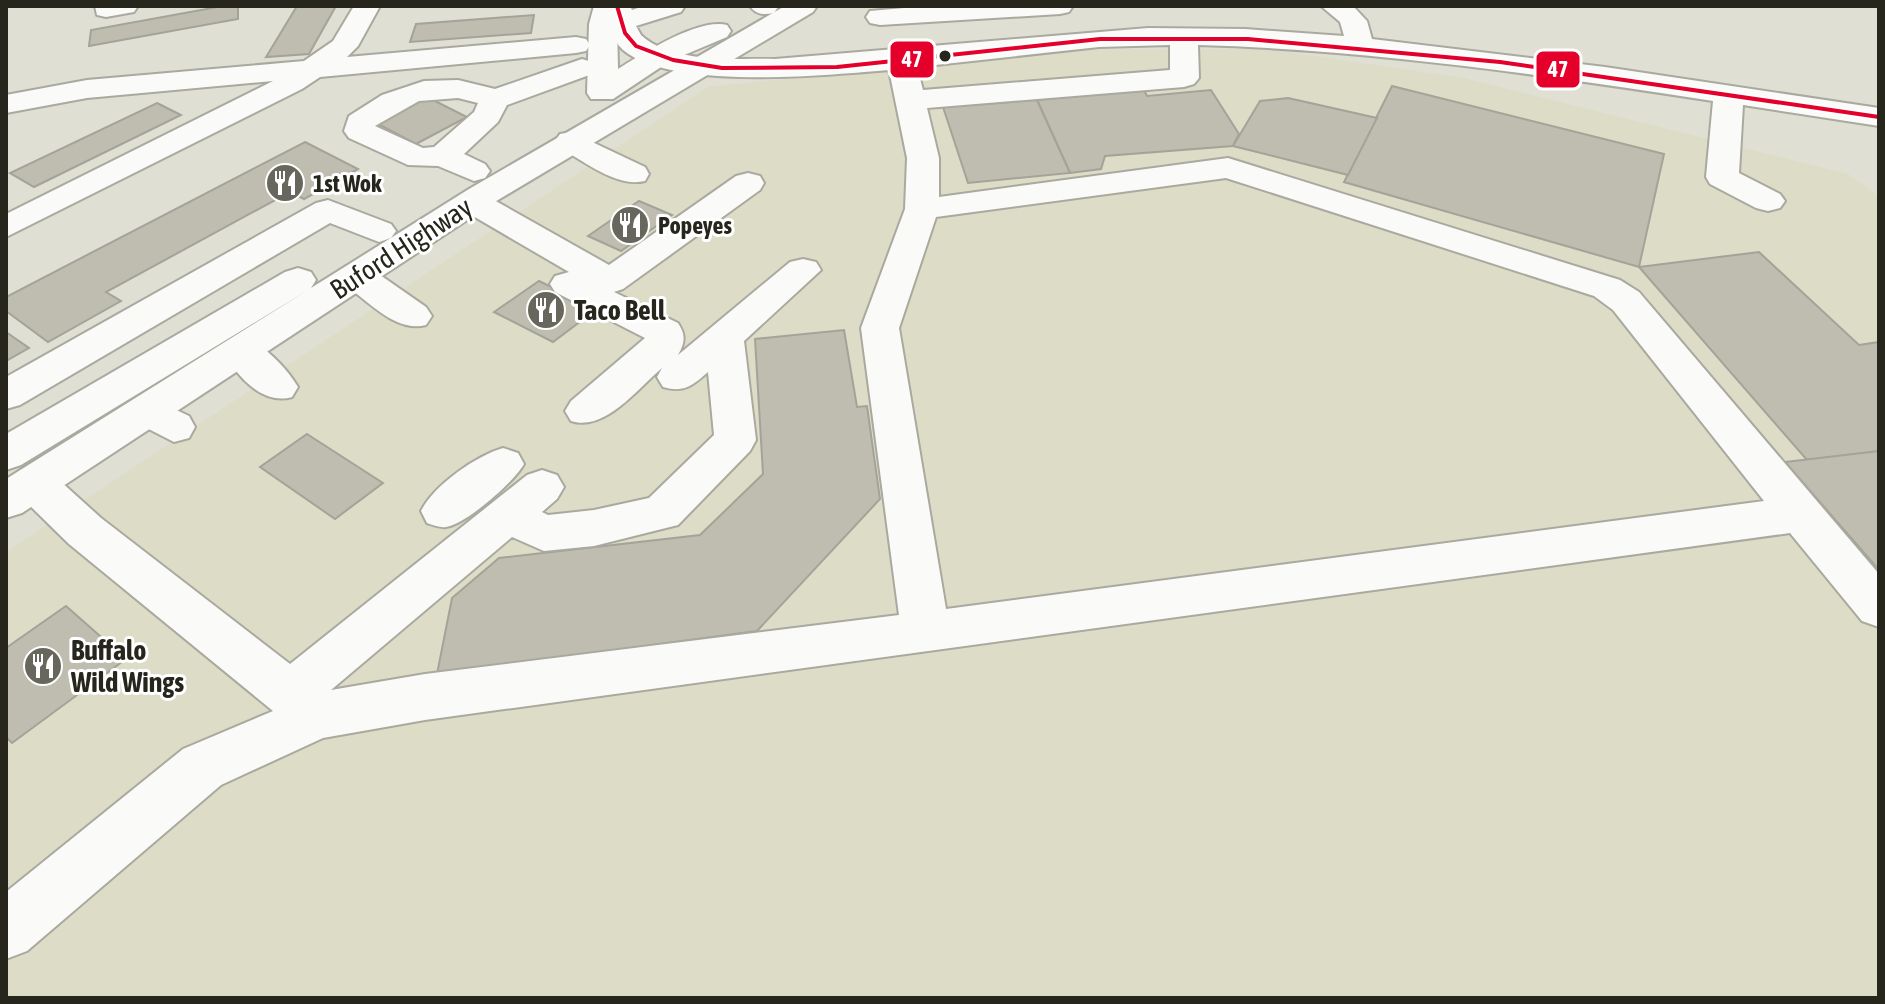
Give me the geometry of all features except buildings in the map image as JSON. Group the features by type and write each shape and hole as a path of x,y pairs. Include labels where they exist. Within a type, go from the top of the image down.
{"street":[{"path":"6,227 234,114 318,67 344,46 367,6"},
{"path":"672,6 615,11 603,24 607,55 587,68 495,99 456,86 437,86 405,97 360,123 360,131 463,176 610,281 748,183"},
{"name":"Buford Highway","path":"15,479 160,419 241,350 357,276 463,176 587,68 660,55 764,6"},
{"name":"Buford Highway","path":"15,479 83,407 379,231 463,176 571,141 804,6"},
{"path":"880,17 1060,6"},
{"path":"1334,6 1349,14 1357,24 1359,45"},
{"path":"615,11 628,38 637,47 705,64 782,69 1069,41 1265,36 1530,65 1879,117"},
{"path":"910,100 1184,78 1184,36"},
{"path":"901,59 923,158 922,209 880,328 926,632"},
{"path":"6,104 87,89 318,67 587,68"},
{"path":"1729,94 1724,159 1766,186"},
{"path":"463,176 495,99"},
{"path":"571,141 633,174"},
{"path":"922,209 1228,168 1607,288 1626,301 1879,607"},
{"path":"6,395 328,210 379,231"},
{"path":"510,254 665,332 664,346 585,411"},
{"path":"677,377 803,270"},
{"path":"357,276 413,316"},
{"path":"191,290 244,311"},
{"path":"517,489 544,533 594,528 662,513 735,440 724,337"},
{"path":"241,350 278,387"},
{"path":"41,376 83,407"},
{"path":"15,479 304,705 441,695 1800,514"},
{"path":"443,511 517,489"},
{"path":"6,930 202,767 304,705 517,489"}],"shaded area":[{"path":"1266,49 1463,78 1848,174 1879,197 1879,998 6,998 6,552 708,87 1075,50"}],"transit line":[{"name":"47","path":"617,6 625,33 636,46 673,60 722,68 837,67 1100,39 1248,39 1500,62 1879,117"}],"place":[{"name":"1st Wok","path":"285,183"},
{"name":"Popeyes","path":"630,225"},
{"name":"Taco Bell","path":"546,310"},
{"name":"Buffalo Wild Wings","path":"43,666"}]}
